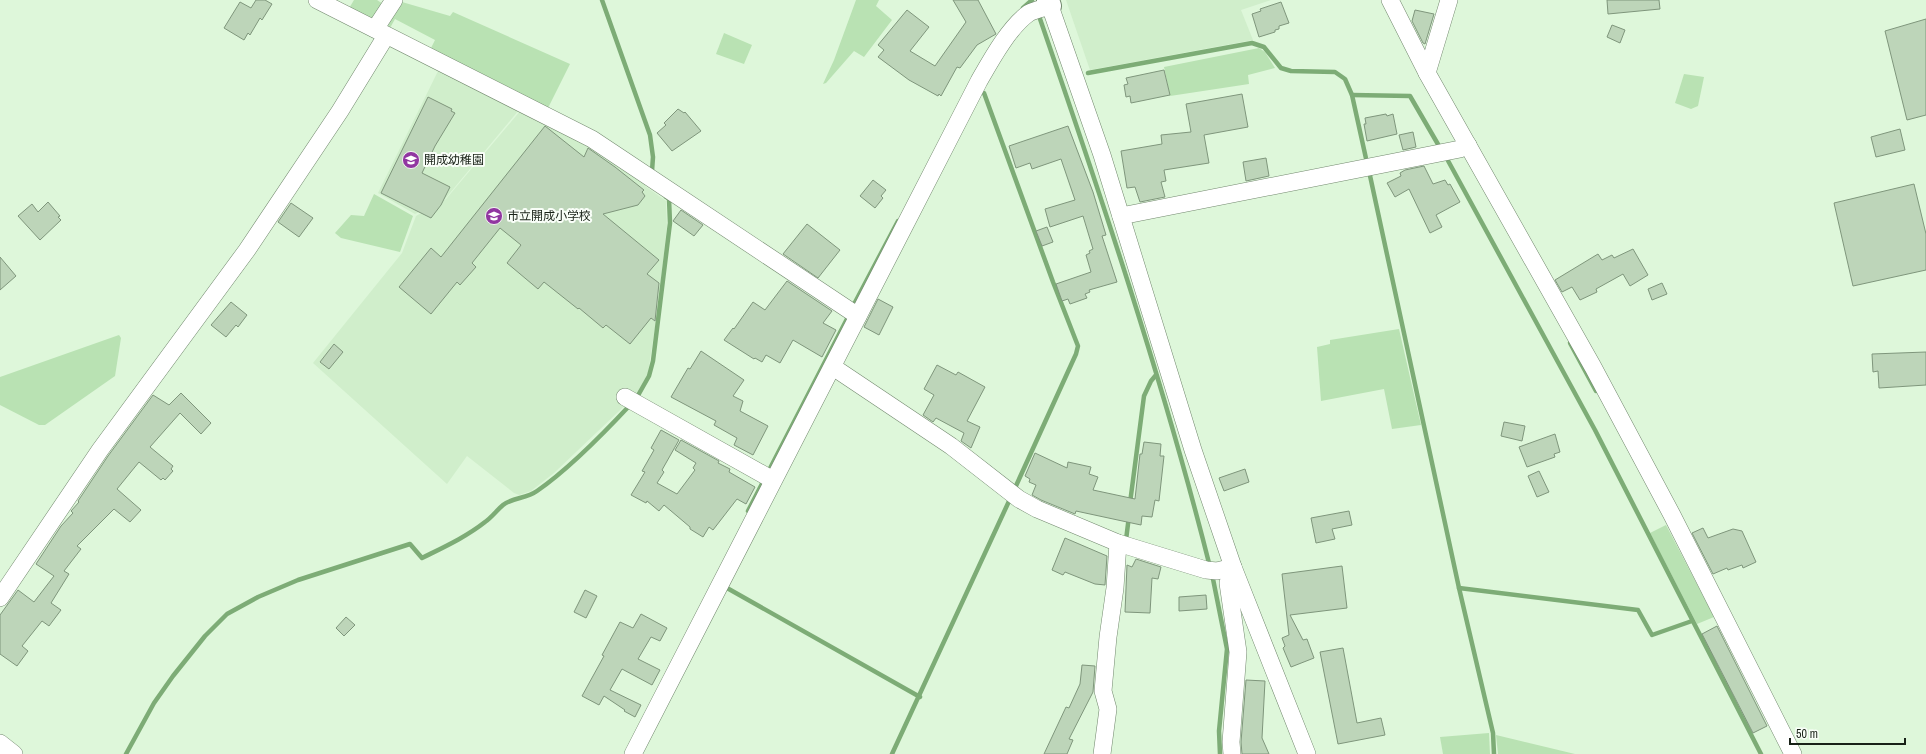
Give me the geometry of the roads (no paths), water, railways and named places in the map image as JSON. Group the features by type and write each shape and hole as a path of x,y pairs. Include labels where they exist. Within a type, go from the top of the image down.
{"street":[{"path":"317,0 592,139 853,312"},
{"path":"0,598 100,450 247,250 340,111 381,32 394,0"},
{"path":"1390,0 1464,147 1593,367 1672,515 1793,754"},
{"path":"1427,73 1449,0"},
{"path":"633,754 768,478 833,367 853,312 979,81 999,48 1035,6 1102,155 1193,450 1219,569 1307,754"},
{"path":"1121,216 1464,147"},
{"path":"833,367 951,446 1018,499 1051,515 1118,543 1219,569 1228,583 1238,652 1231,742 1232,754"},
{"path":"630,400 768,478"},
{"path":"1102,754 1108,709 1103,691 1108,637 1116,588 1118,543"},
{"path":"0,743 14,754"}],"waterway":[{"path":"602,0 650,135 653,157 652,171"},
{"path":"1023,8 1032,0"},
{"path":"1038,13 1108,219 1152,358 1192,497 1210,567"},
{"path":"1088,73 1252,43 1264,47 1281,68 1291,71 1335,72 1345,79 1352,95 1367,163"},
{"path":"984,93 1078,346 1076,354 1015,488"},
{"path":"1352,95 1410,96 1439,146"},
{"path":"1446,157 1595,430 1761,754"},
{"path":"1369,171 1459,588 1493,733 1494,754"},
{"path":"636,399 649,376 653,361 670,223 669,199 666,197"},
{"path":"852,308 898,221"},
{"path":"748,511 849,315"},
{"path":"1570,343 1596,391"},
{"path":"1130,503 1144,396 1151,381 1156,375"},
{"path":"126,754 154,703 173,676 205,636 227,614 258,597 298,580 410,544 422,558 447,546 488,520 507,502 533,494 549,482 586,450 631,404"},
{"path":"892,754 1010,499"},
{"path":"1126,540 1129,516"},
{"path":"1212,574 1227,649 1219,731 1220,754"},
{"path":"727,588 920,697"},
{"path":"1459,588 1638,610 1652,635 1692,621"}],"place":[{"name":"開成幼稚園","path":"411,160"},
{"name":"市立開成小学校","path":"494,216"}]}
